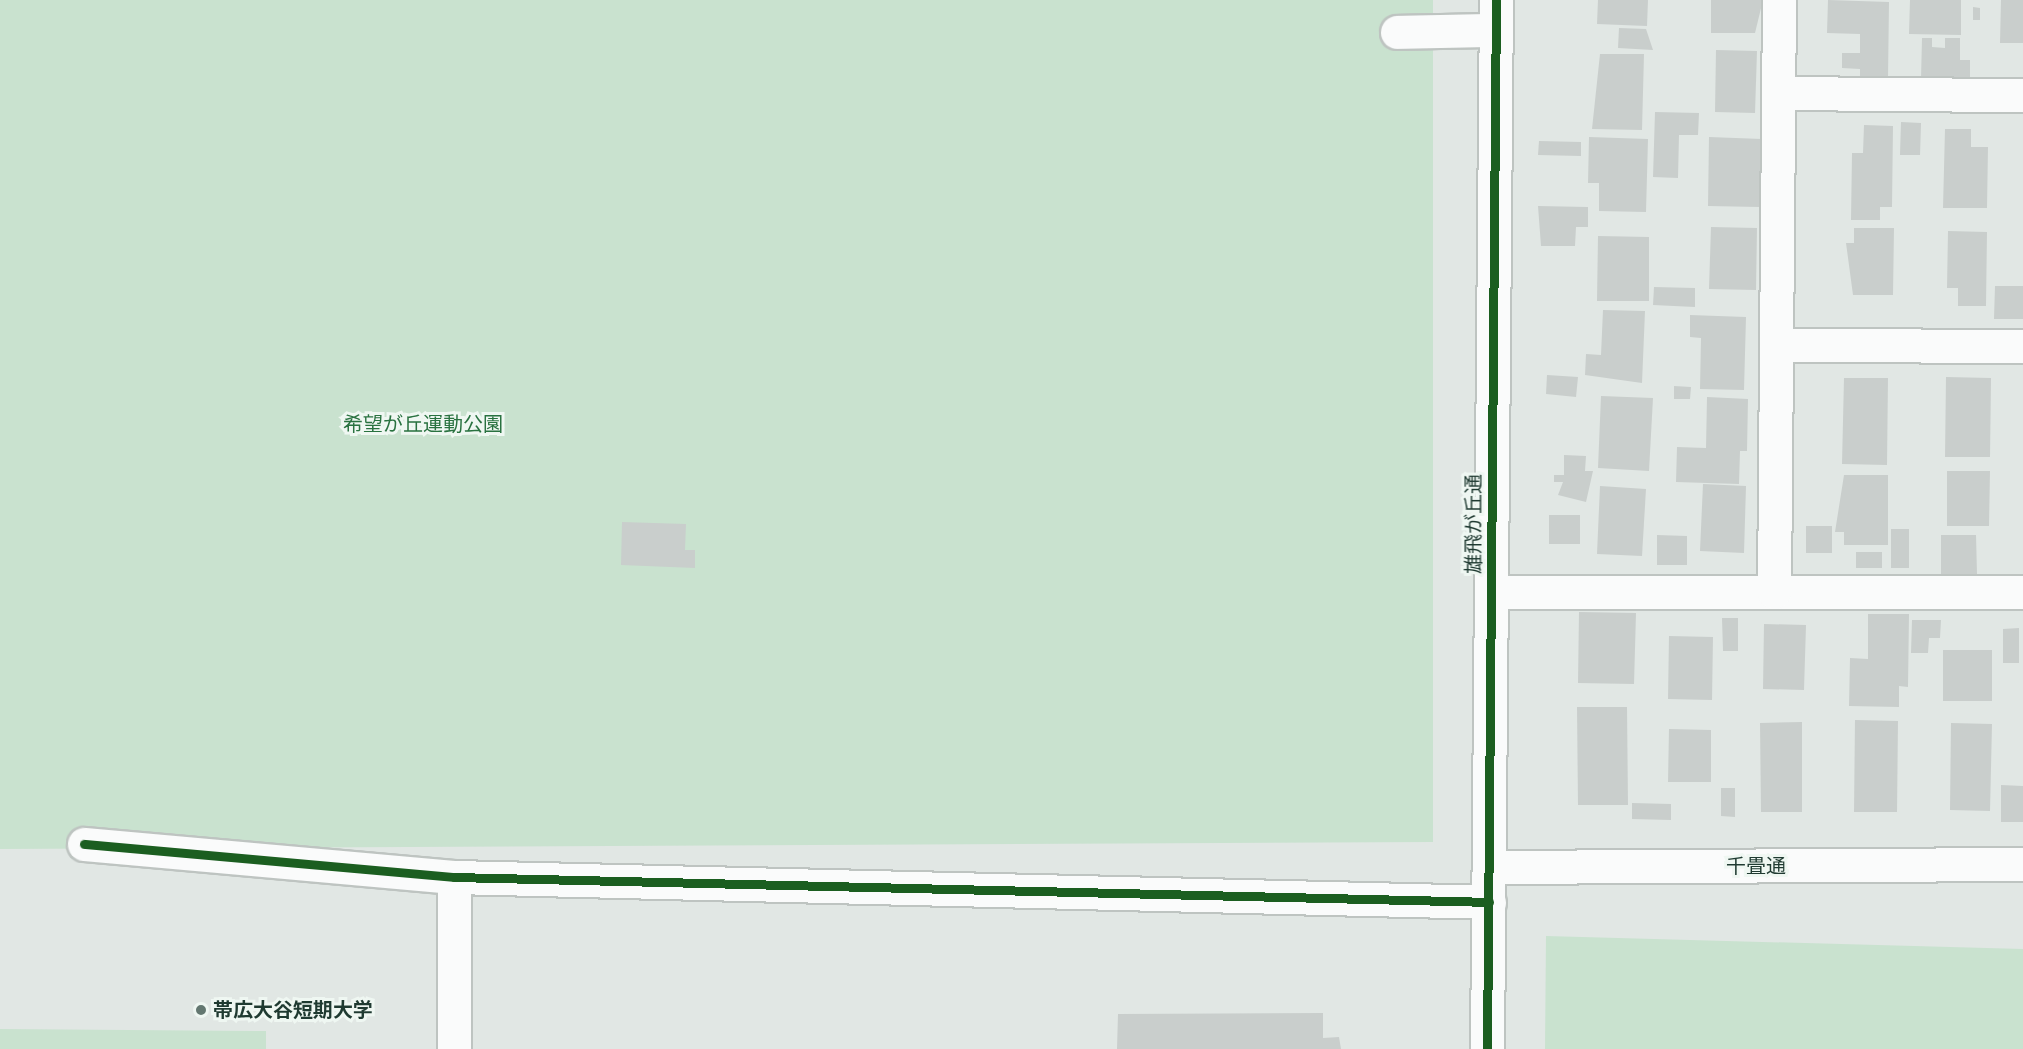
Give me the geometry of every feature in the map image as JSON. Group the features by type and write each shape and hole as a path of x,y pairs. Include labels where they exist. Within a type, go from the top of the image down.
{"street":[{"path":"1774,592 1779,0"},
{"path":"1397,32 1495,15"},
{"name":"雄飛が丘通","path":"1488,1049 1495,15"},
{"path":"1779,93 2023,95"},
{"path":"1776,345 2023,345"},
{"path":"1492,592 2023,592"},
{"path":"84,844 454,877 1489,902"},
{"name":"千畳通","path":"1489,867 2023,864"},
{"path":"453,1049 454,877"}],"green space":[{"name":"希望が丘運動公園","path":"0,0 1433,0 1433,842 0,849"},
{"path":"1546,936 2023,949 2023,1049 1545,1049"},
{"path":"0,1029 266,1031 266,1049 0,1049"}],"building":[{"path":"1598,0 1648,0 1647,26 1597,24"},
{"path":"1711,0 1763,0 1755,33 1711,33"},
{"path":"1828,0 1889,2 1888,78 1860,78 1860,69 1842,68 1842,53 1860,53 1860,34 1827,33"},
{"path":"1910,0 1961,0 1961,35 1909,34"},
{"path":"2001,0 2023,0 2023,43 2000,43"},
{"path":"1973,7 1980,8 1980,20 1973,20"},
{"path":"1619,28 1646,29 1653,50 1618,48"},
{"path":"1922,38 1932,38 1932,47 1945,48 1945,38 1960,38 1960,60 1970,60 1970,79 1921,79"},
{"path":"1716,50 1757,51 1755,113 1715,112"},
{"path":"1600,54 1644,54 1642,130 1592,129"},
{"path":"1655,112 1699,113 1698,135 1679,135 1678,178 1653,177"},
{"path":"1901,122 1921,123 1920,155 1900,155"},
{"path":"1864,125 1893,126 1892,207 1880,207 1880,220 1851,220 1852,153 1863,153"},
{"path":"1945,129 1971,129 1971,147 1988,147 1987,208 1943,208"},
{"path":"1589,137 1648,139 1646,212 1599,211 1599,183 1588,183"},
{"path":"1709,137 1762,139 1760,207 1708,206"},
{"path":"1539,141 1581,142 1581,156 1538,155"},
{"path":"1538,206 1588,207 1588,227 1576,227 1575,246 1541,246"},
{"path":"1711,227 1757,228 1756,290 1709,289"},
{"path":"1854,228 1894,228 1893,295 1853,295 1846,243 1854,243"},
{"path":"1948,231 1987,232 1986,306 1958,306 1958,288 1947,288"},
{"path":"1598,236 1649,237 1649,301 1597,301"},
{"path":"1995,286 2023,286 2023,319 1994,319"},
{"path":"1654,287 1695,288 1695,307 1653,305"},
{"path":"1603,310 1645,311 1642,383 1585,375 1586,354 1601,355"},
{"path":"1690,315 1746,317 1744,390 1700,389 1701,338 1690,337"},
{"path":"1547,375 1578,377 1576,397 1546,394"},
{"path":"1946,377 1991,378 1990,457 1945,457"},
{"path":"1844,378 1888,378 1887,465 1842,464"},
{"path":"1674,386 1691,387 1690,399 1674,399"},
{"path":"1601,396 1653,398 1649,471 1598,468"},
{"path":"1707,397 1748,399 1747,451 1740,451 1739,484 1676,482 1677,447 1706,448"},
{"path":"1564,455 1586,456 1585,471 1593,471 1586,502 1558,495 1563,482 1554,482 1554,475 1564,475"},
{"path":"1947,471 1990,471 1989,526 1947,526"},
{"path":"1844,475 1888,475 1888,545 1844,545 1844,532 1835,532"},
{"path":"1703,484 1746,486 1744,553 1700,551"},
{"path":"1600,486 1646,489 1642,556 1597,554"},
{"path":"1549,515 1580,515 1580,544 1549,544"},
{"path":"622,522 686,524 685,550 695,550 695,568 621,565"},
{"path":"1806,526 1832,526 1832,553 1806,553"},
{"path":"1891,529 1909,529 1909,568 1891,568"},
{"path":"1657,535 1687,536 1687,565 1657,565"},
{"path":"1941,535 1976,535 1977,574 1941,574"},
{"path":"1856,552 1882,552 1882,568 1856,568"},
{"path":"1579,612 1636,613 1634,684 1578,683"},
{"path":"1868,614 1909,614 1908,687 1899,686 1899,707 1849,706 1850,658 1868,659"},
{"path":"1722,618 1738,618 1738,651 1723,651"},
{"path":"1912,620 1941,620 1940,638 1929,638 1928,653 1911,653"},
{"path":"1764,624 1806,625 1804,690 1763,689"},
{"path":"2019,628 2019,663 2003,663 2003,629"},
{"path":"1669,636 1713,637 1712,700 1668,699"},
{"path":"1943,650 1992,650 1992,701 1943,701"},
{"path":"1577,707 1627,707 1628,805 1578,805"},
{"path":"1855,720 1898,721 1897,812 1854,812"},
{"path":"1802,722 1802,812 1761,812 1760,723"},
{"path":"1951,723 1992,724 1990,811 1950,810"},
{"path":"1669,729 1711,730 1711,782 1668,782"},
{"path":"2001,785 2023,786 2023,822 2001,822"},
{"path":"1721,788 1735,788 1735,817 1721,816"},
{"path":"1632,803 1671,804 1671,820 1632,819"},
{"path":"1323,1013 1323,1038 1339,1037 1341,1049 1117,1049 1118,1014"}],"cycle path":[{"path":"1487,1049 1496,0"},
{"path":"84,844 454,877 1489,902"}],"place":[{"name":"帯広大谷短期大学","path":"201,1010"}]}
